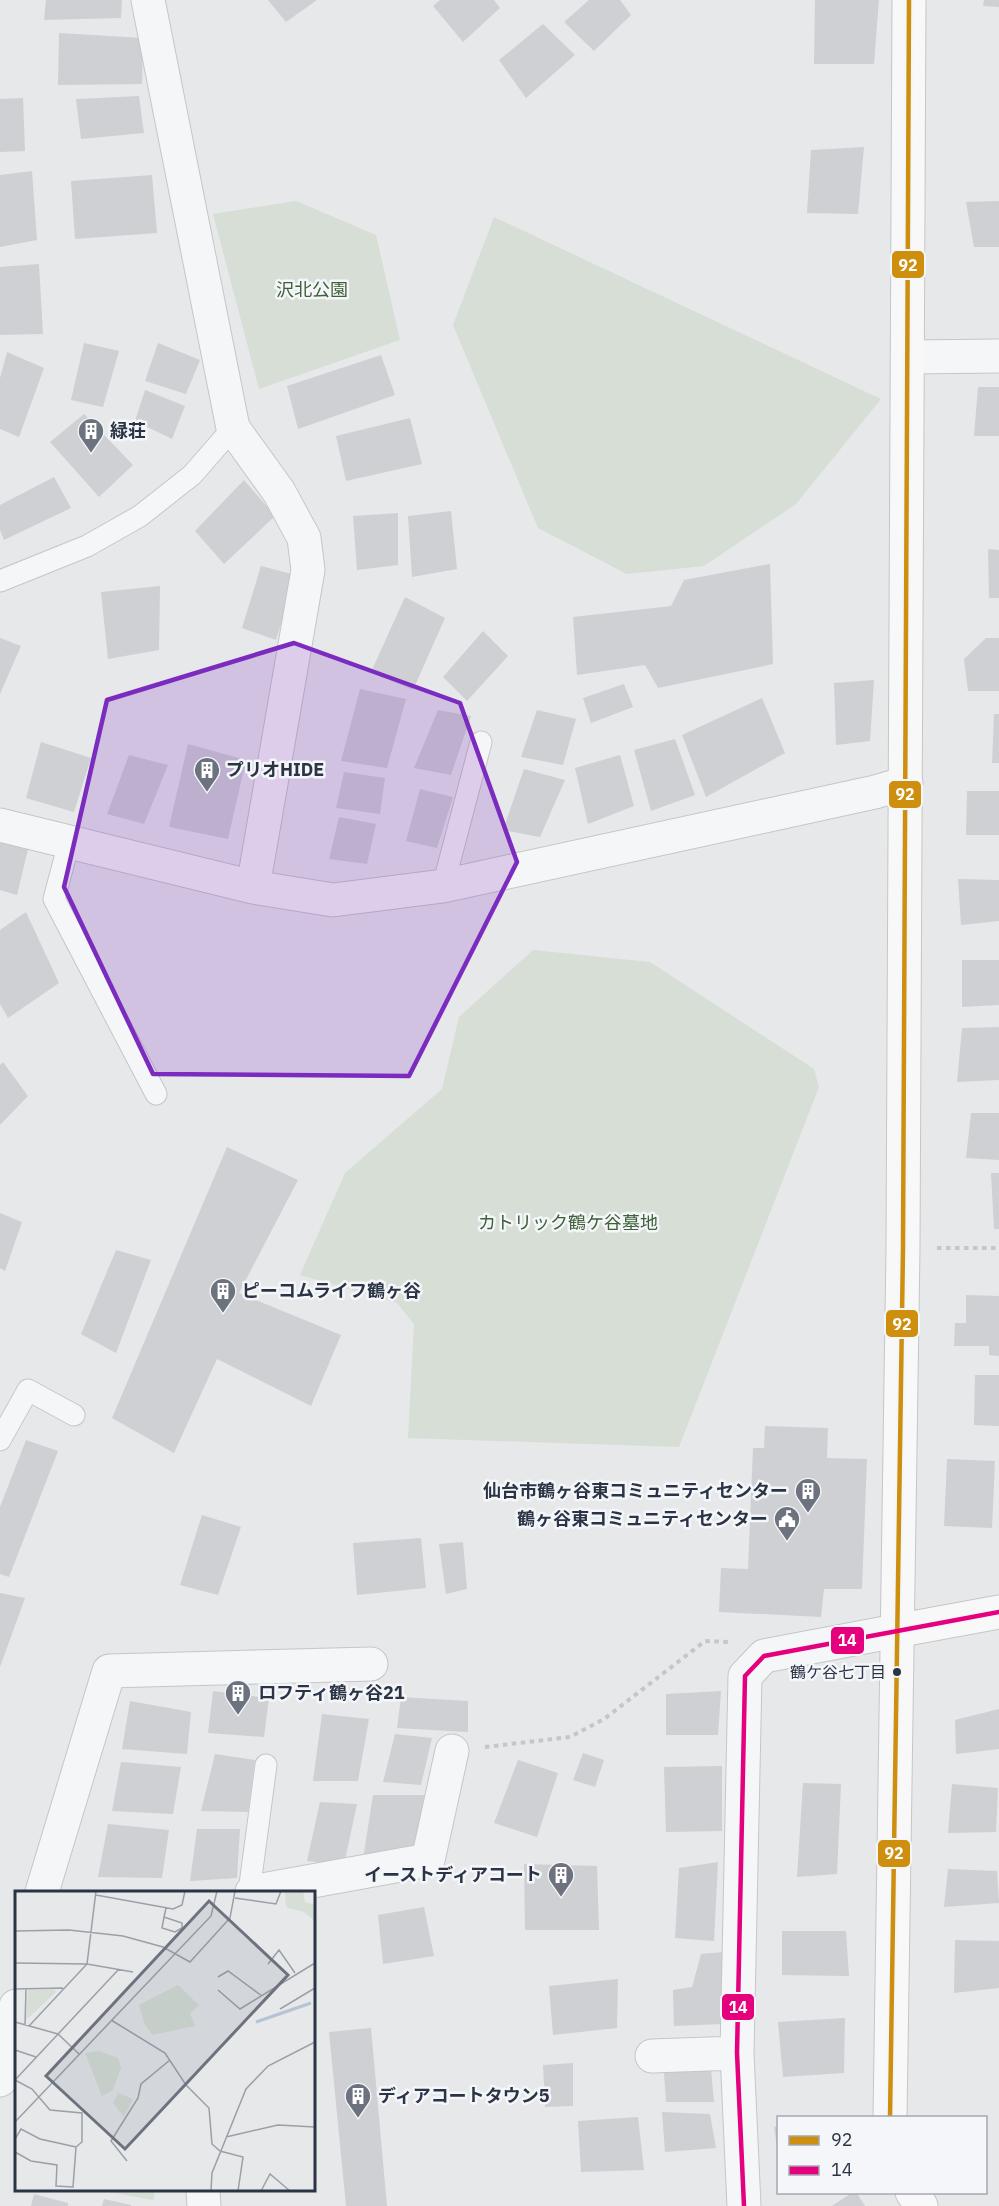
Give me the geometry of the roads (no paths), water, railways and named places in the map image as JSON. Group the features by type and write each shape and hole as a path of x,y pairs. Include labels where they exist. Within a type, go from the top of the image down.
{"street":[{"path":"148,0 233,428 279,492 304,538 308,570 254,887"},
{"path":"890,2116 903,1248 909,0"},
{"path":"908,357 999,356"},
{"path":"0,825 254,887 333,900 443,886 875,792 906,783"},
{"path":"744,2206 737,2053 745,1676 764,1656 999,1612"},
{"path":"43,1891 109,1671 371,1664"},
{"path":"261,1891 428,1860 452,1751"},
{"path":"0,2080 15,2011"},
{"path":"652,2056 737,2053"},
{"path":"203,2191 204,2206"}],"lane":[{"path":"0,581 87,546 140,516 192,475 233,428"},
{"path":"443,886 481,742"},
{"path":"69,843 54,899 156,1094"},
{"path":"0,1440 28,1390 74,1415"},
{"path":"250,1891 267,1765"}],"place":[{"name":"緑荘","path":"91,454"},
{"name":"プリオHIDE","path":"207,793"},
{"name":"ピーコムライフ鶴ヶ谷","path":"223,1314"},
{"name":"仙台市鶴ヶ谷東コミュニティセンター","path":"808,1514"},
{"name":"鶴ヶ谷東コミュニティセンター","path":"787,1542"},
{"name":"鶴ケ谷七丁目","path":"897,1672"},
{"name":"ロフティ鶴ヶ谷21","path":"238,1716"},
{"name":"イーストディアコート","path":"561,1898"},
{"name":"ディアコートタウン5","path":"358,2119"}],"park label":[{"name":"沢北公園","path":"312,290"},
{"name":"カトリック鶴ケ谷墓地","path":"568,1223"}]}
